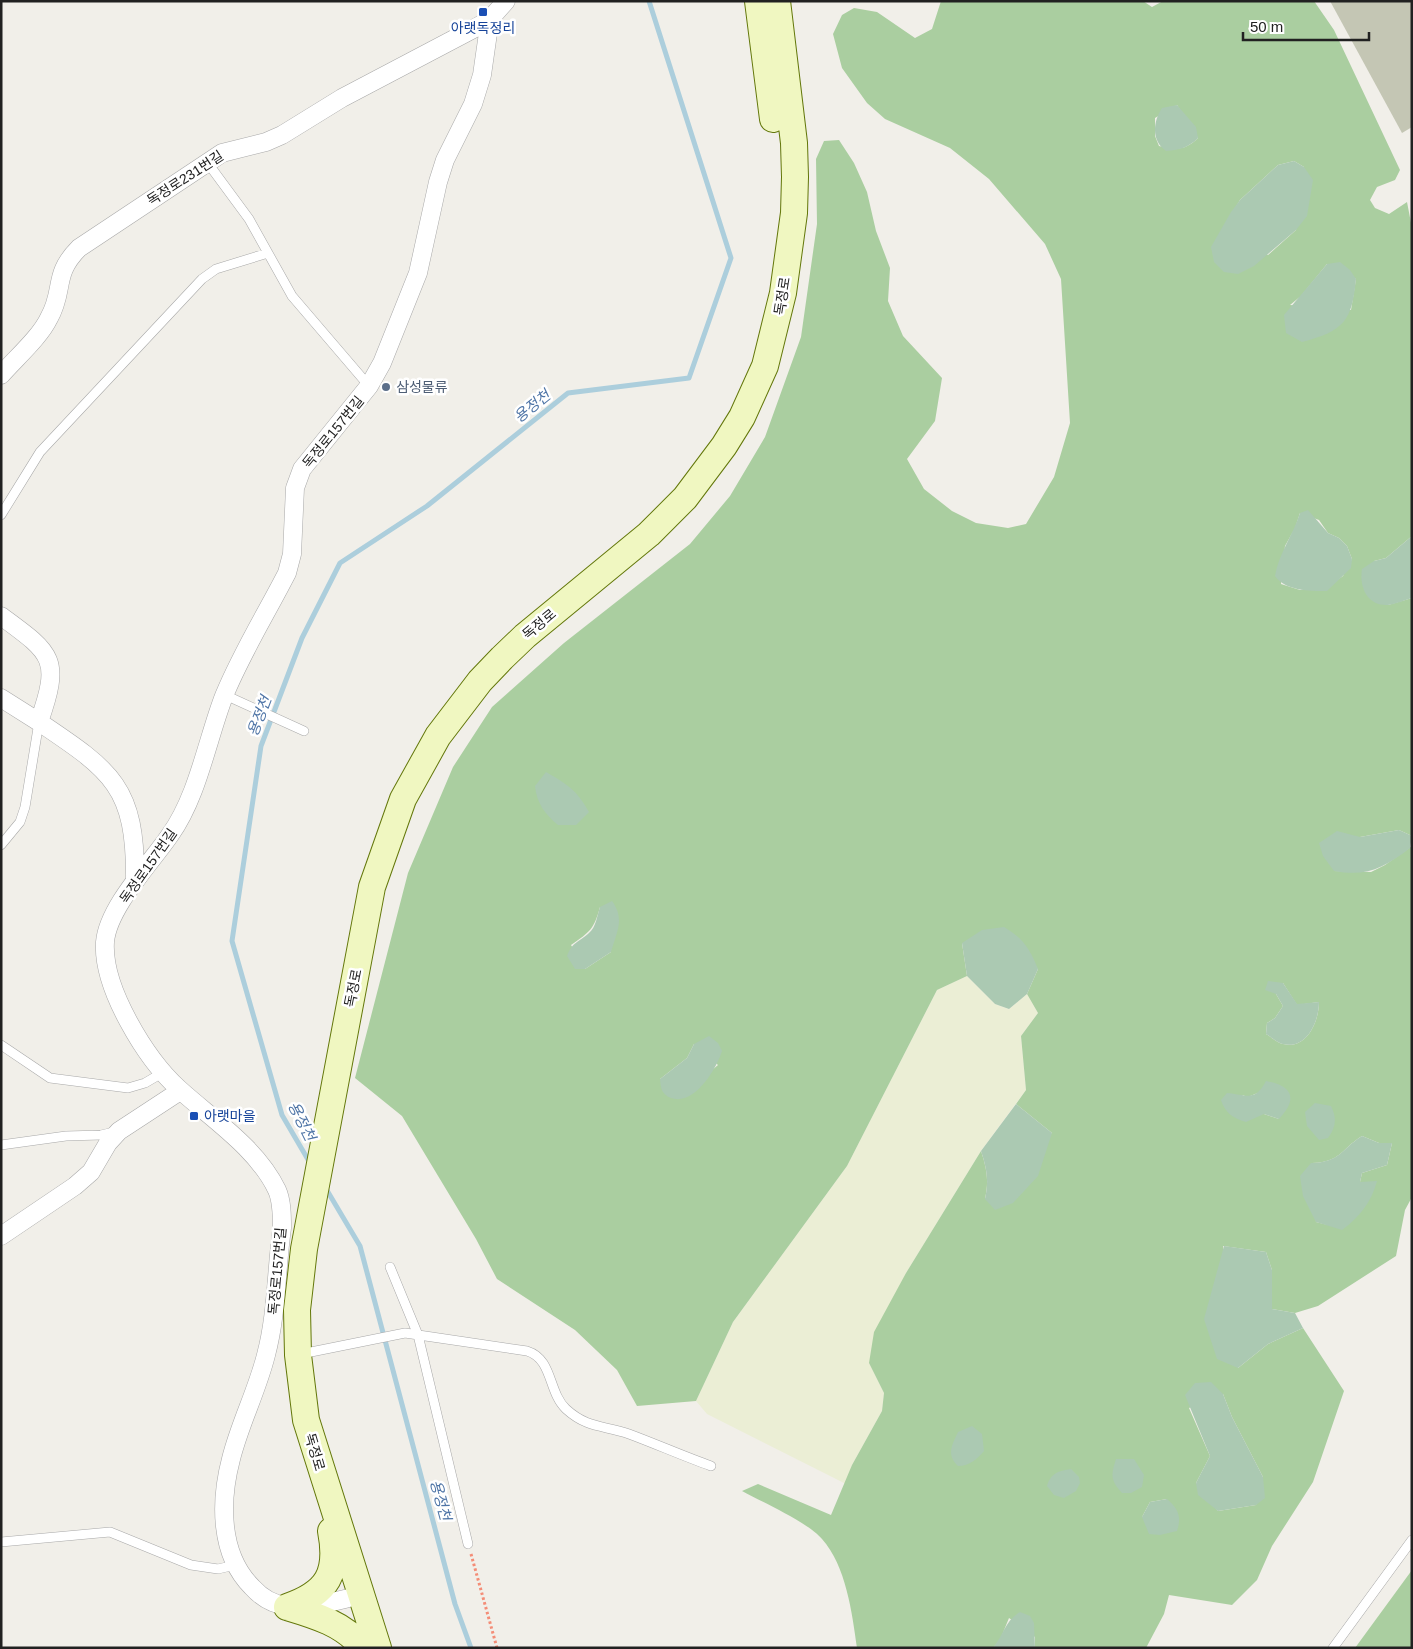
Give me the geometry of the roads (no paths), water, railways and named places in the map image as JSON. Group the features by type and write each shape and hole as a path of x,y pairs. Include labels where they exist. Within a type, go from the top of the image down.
{"street":[{"name":"독정로231번길","path":"1,375 48,321 55,306 61,272 68,259 79,248 222,153 237,147 266,142 282,135 342,98 490,18 506,1"},
{"path":"751,1 763,35"},
{"name":"독정로","path":"758,1 787,261"},
{"name":"독정로","path":"378,1648 315,1454 306,1420 298,1355 297,1310 304,1249 372,887 403,799 438,736 480,682 525,636 649,534 685,498 704,475 742,418 765,366 779,316 794,213 794,143 777,1"},
{"name":"독정로157번길","path":"362,1595 325,1603 287,1606 272,1602 257,1594 245,1581 235,1565 224,1522 226,1482 231,1458 259,1380 270,1340 282,1228 281,1210 277,1191 267,1174 235,1137 162,1074 147,1053 127,1018 107,961 105,941 109,927 135,880 182,817 225,695 287,573 292,554 295,488 302,469 369,386 382,363 418,273 438,182 445,160 473,104 482,75 490,18"},
{"path":"1,616 43,648 50,662 52,678 39,722"},
{"path":"1,698 88,755 104,769 117,787 127,807 135,854 135,880"},
{"path":"1,1236 76,1186 91,1172 108,1143 119,1131 180,1091"},
{"path":"287,1606 308,1599 320,1590 334,1565 335,1552 315,1454"},
{"path":"287,1606 332,1624 348,1634 363,1648"}],"lane":[{"path":"207,162 249,219 292,296 369,386"},
{"path":"1,515 40,452 202,279 223,266 268,253"},
{"path":"225,695 304,731"},
{"path":"1,845 20,822 25,808 39,722"},
{"path":"1,1045 50,1078 128,1088 145,1083 162,1074"},
{"path":"1,1145 56,1137 100,1135 119,1131"},
{"path":"390,1268 418,1335 468,1544"},
{"path":"298,1355 329,1347 405,1333 536,1354 542,1361 565,1408 590,1425 628,1434 711,1466"},
{"path":"1,1542 110,1532 191,1565 218,1569 235,1565"},
{"path":"1334,1648 1412,1540"}],"waterway":[{"name":"용정천","path":"310,1163 282,1115 232,941 261,746 302,638 340,563 427,506 568,393 689,378 731,258 649,1"},
{"name":"용정천","path":"325,1187 360,1246 455,1604 471,1648"}],"place":[{"name":"아랫독정리","path":"483,12"},
{"name":"삼성물류","path":"386,387"},
{"name":"아랫마을","path":"194,1116"}]}
